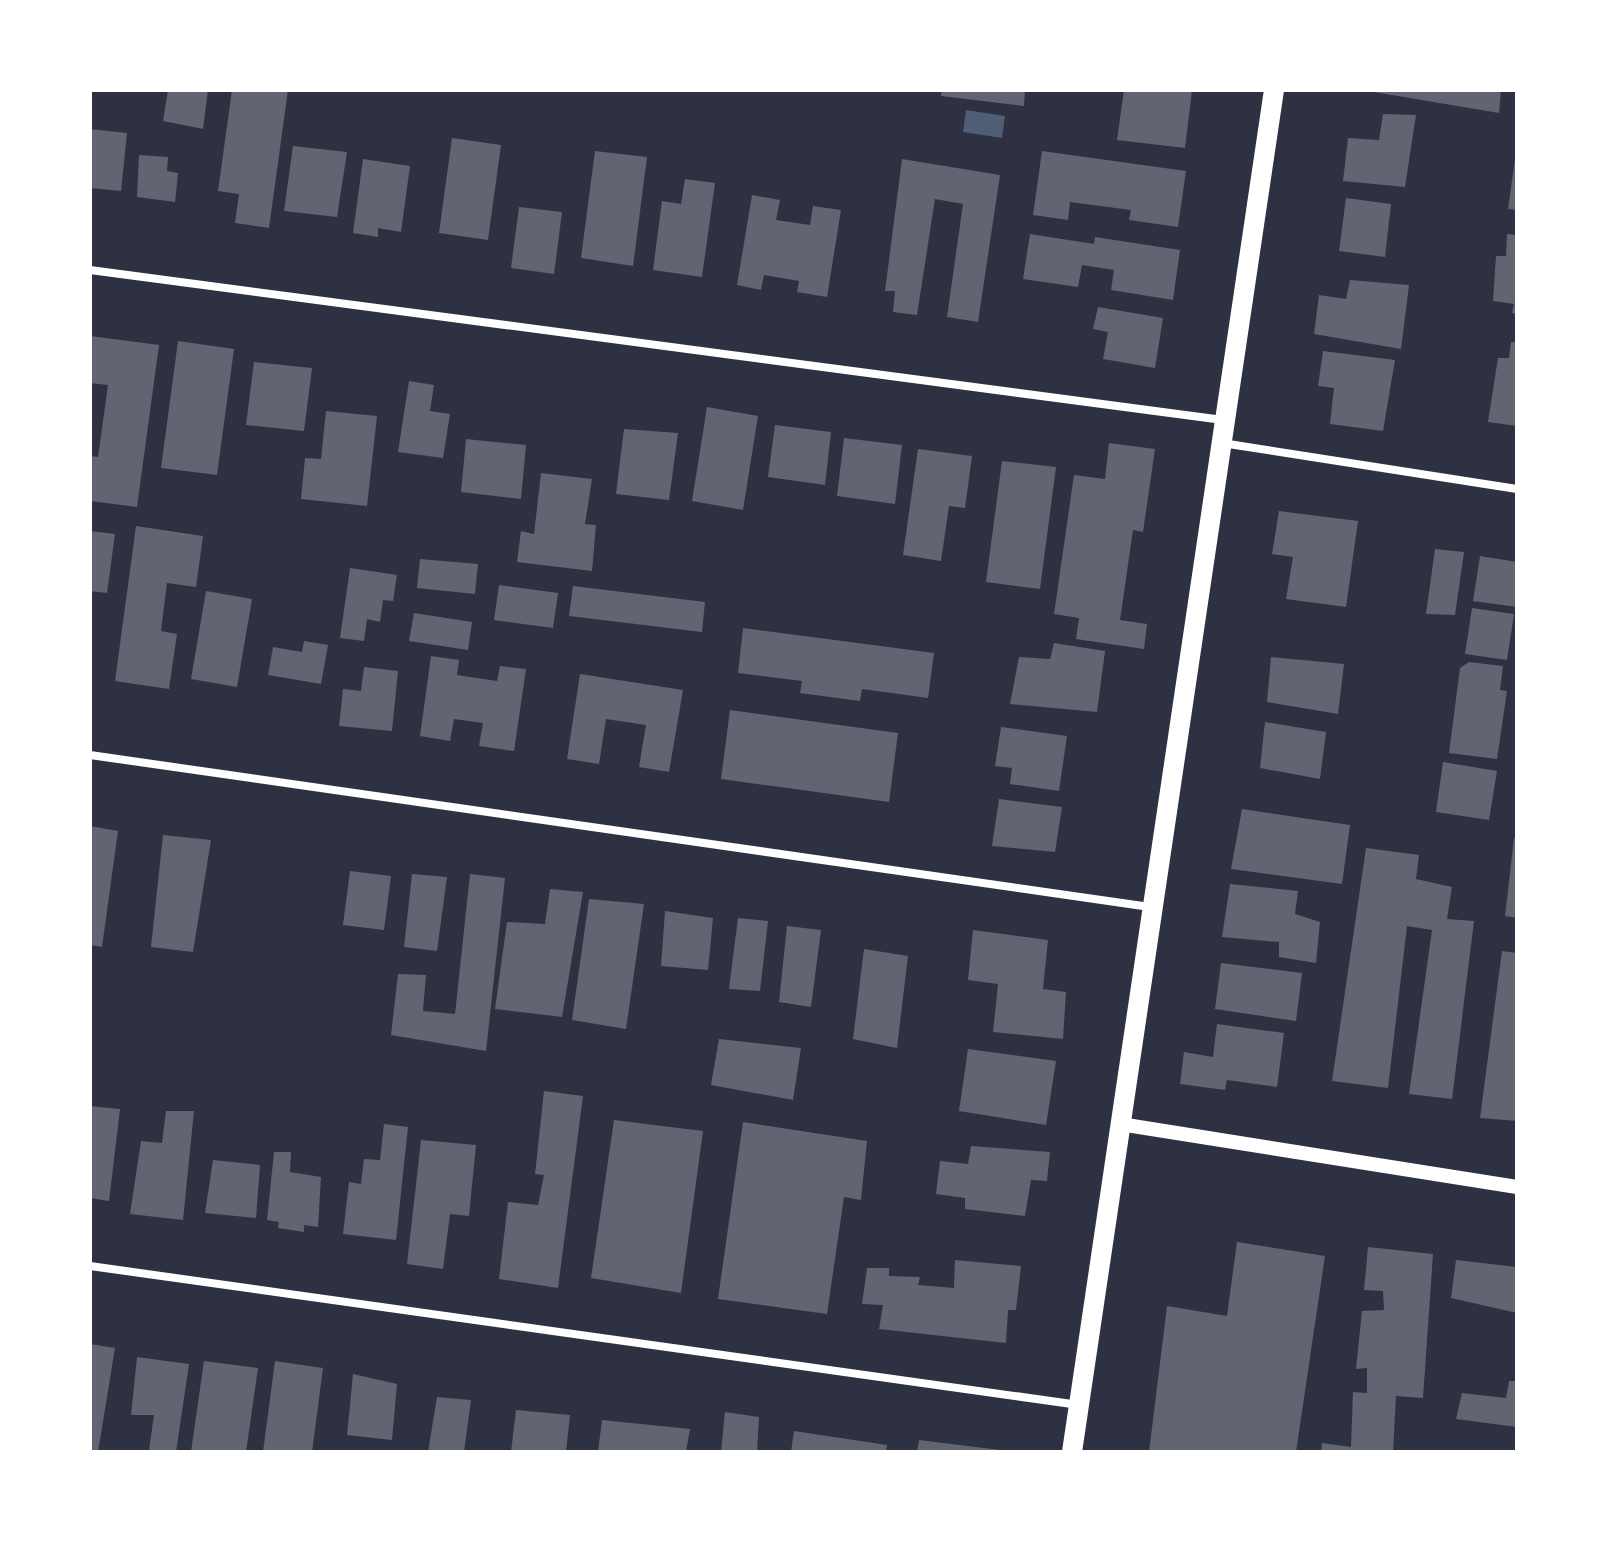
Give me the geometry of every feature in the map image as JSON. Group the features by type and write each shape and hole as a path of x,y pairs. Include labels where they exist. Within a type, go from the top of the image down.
{"main road":[{"path":"1072,1452 1274,90"}],"street":[{"path":"90,270 1225,420"},
{"path":"1222,443 1517,489"},
{"path":"90,755 1152,908"},
{"path":"1120,1124 1517,1187"},
{"path":"90,1266 1079,1405"}],"water":[{"path":"966,110 1005,116 1002,138 963,132"}],"building":[{"path":"168,90 208,90 203,129 163,121"},
{"path":"232,90 288,90 269,228 235,223 239,194 218,191"},
{"path":"942,90 1025,90 1024,106 941,96"},
{"path":"1124,90 1192,90 1185,148 1117,140"},
{"path":"1362,90 1501,90 1499,113"},
{"path":"1383,114 1416,115 1405,187 1343,181 1348,138 1379,140"},
{"path":"90,129 127,133 121,191 90,188"},
{"path":"452,138 501,145 488,240 439,233"},
{"path":"293,146 347,152 337,217 284,211"},
{"path":"595,151 647,157 633,266 581,258"},
{"path":"1042,151 1186,171 1178,227 1129,220 1131,210 1070,202 1068,220 1033,215"},
{"path":"139,155 168,157 167,171 178,173 175,202 137,197"},
{"path":"363,159 410,166 401,232 378,228 378,237 353,233"},
{"path":"902,159 1000,175 978,322 947,317 963,204 935,199 917,315 893,312 895,291 885,291"},
{"path":"1517,159 1517,210 1508,209"},
{"path":"685,179 715,183 702,277 653,270 662,201 681,204"},
{"path":"752,195 780,200 776,220 810,225 813,206 841,210 827,297 797,292 799,281 764,275 761,290 737,285"},
{"path":"1346,198 1391,204 1385,257 1339,251"},
{"path":"519,207 562,212 554,274 511,268"},
{"path":"1030,234 1094,244 1095,237 1180,250 1173,300 1111,290 1114,270 1082,265 1078,287 1023,279"},
{"path":"1507,234 1517,235 1517,314 1512,313 1514,304 1493,301 1496,256 1506,256"},
{"path":"1350,280 1409,285 1401,349 1314,334 1319,295 1346,299"},
{"path":"1098,307 1163,318 1155,368 1103,359 1108,332 1093,329"},
{"path":"90,336 159,345 137,507 90,501 90,456 98,457 108,385 90,383"},
{"path":"178,341 234,349 217,475 161,468"},
{"path":"1511,342 1517,342 1517,426 1488,422 1498,358 1509,358"},
{"path":"1323,351 1395,360 1383,431 1330,424 1334,388 1318,386"},
{"path":"254,362 312,368 304,431 246,425"},
{"path":"409,381 434,385 430,411 450,414 443,458 398,452"},
{"path":"707,407 758,416 743,510 692,501"},
{"path":"326,411 377,416 367,506 301,499 305,458 321,459"},
{"path":"775,425 831,432 825,485 768,477"},
{"path":"624,429 678,433 669,500 616,494"},
{"path":"844,438 902,445 895,504 837,496"},
{"path":"466,439 526,445 521,499 461,492"},
{"path":"1109,443 1155,449 1143,532 1133,530 1120,620 1147,624 1144,649 1076,639 1079,618 1054,614 1074,475 1105,479"},
{"path":"918,449 972,456 965,508 949,506 941,561 903,555"},
{"path":"1002,461 1056,467 1040,589 986,582"},
{"path":"541,473 592,479 585,524 596,525 592,571 517,562 521,531 534,534"},
{"path":"1279,511 1358,521 1346,607 1286,599 1293,557 1272,554"},
{"path":"136,526 203,536 196,587 167,583 161,631 177,634 169,689 115,681"},
{"path":"90,531 115,534 107,593 90,591"},
{"path":"1435,549 1464,552 1455,615 1426,614"},
{"path":"1480,556 1517,562 1517,607 1473,601"},
{"path":"420,559 478,564 475,594 417,588"},
{"path":"350,568 397,575 393,601 383,600 380,622 367,619 364,641 340,638"},
{"path":"499,585 558,593 553,628 494,620"},
{"path":"573,586 705,602 702,632 569,616"},
{"path":"206,591 252,599 237,687 191,679"},
{"path":"1472,608 1514,614 1507,660 1465,654"},
{"path":"414,613 472,622 468,650 409,641"},
{"path":"743,628 934,653 928,698 862,689 860,701 800,693 802,681 738,673"},
{"path":"304,641 328,645 321,684 268,675 273,647 302,652"},
{"path":"1054,643 1105,651 1097,712 1010,704 1019,657 1050,659"},
{"path":"431,656 459,660 457,675 497,681 500,666 526,669 514,751 479,746 483,723 454,719 450,741 420,736"},
{"path":"1271,657 1344,664 1338,714 1267,702"},
{"path":"1469,662 1503,666 1500,690 1507,691 1497,759 1449,753 1460,668"},
{"path":"364,667 398,671 392,731 339,726 343,689 361,691"},
{"path":"580,674 683,690 669,772 639,767 646,725 606,719 599,764 567,759"},
{"path":"730,710 898,733 889,802 721,779"},
{"path":"1265,722 1326,732 1320,779 1260,768"},
{"path":"1001,727 1067,736 1059,791 1010,784 1012,768 995,766"},
{"path":"1443,762 1497,771 1489,820 1436,812"},
{"path":"999,799 1062,807 1055,852 992,846"},
{"path":"1242,809 1350,825 1342,884 1231,869"},
{"path":"90,826 118,831 102,947 90,945"},
{"path":"163,835 211,840 193,952 151,947"},
{"path":"1514,838 1517,838 1517,918 1505,916"},
{"path":"1366,848 1419,855 1416,879 1452,887 1447,919 1474,921 1452,1099 1409,1094 1432,930 1407,926 1388,1088 1332,1081"},
{"path":"350,871 391,876 384,930 343,925"},
{"path":"412,874 447,877 437,951 404,947"},
{"path":"470,874 505,878 486,1051 391,1035 398,974 426,975 423,1011 455,1014"},
{"path":"1230,884 1298,891 1295,914 1320,922 1316,963 1279,957 1279,942 1222,937"},
{"path":"550,889 583,892 562,1017 495,1009 507,922 545,924"},
{"path":"589,899 644,904 626,1029 572,1020"},
{"path":"665,911 713,918 708,970 661,966"},
{"path":"738,918 768,921 760,991 729,989"},
{"path":"787,926 821,930 811,1007 779,1002"},
{"path":"973,930 1048,940 1043,989 1066,992 1063,1039 993,1032 998,984 968,980"},
{"path":"864,949 908,956 897,1048 853,1039"},
{"path":"1502,951 1517,953 1517,1121 1480,1118"},
{"path":"1221,963 1302,973 1296,1021 1215,1009"},
{"path":"1217,1024 1284,1033 1277,1087 1227,1080 1225,1090 1180,1084 1184,1052 1213,1057"},
{"path":"719,1039 801,1048 793,1100 711,1085"},
{"path":"968,1049 1056,1061 1046,1125 959,1111"},
{"path":"544,1091 583,1096 558,1288 499,1279 508,1202 538,1205 544,1175 535,1174"},
{"path":"90,1106 120,1109 109,1201 90,1198"},
{"path":"166,1111 194,1111 183,1220 130,1214 141,1141 162,1143"},
{"path":"614,1120 703,1131 681,1293 591,1278"},
{"path":"743,1122 867,1141 861,1200 844,1197 827,1314 718,1299"},
{"path":"384,1124 408,1127 396,1240 343,1234 349,1182 361,1184 364,1159 380,1160"},
{"path":"421,1140 476,1145 469,1216 450,1214 443,1269 407,1264"},
{"path":"971,1146 1050,1152 1047,1181 1031,1180 1025,1216 965,1209 965,1198 936,1194 940,1161 968,1164"},
{"path":"274,1152 291,1152 290,1172 321,1177 318,1227 304,1225 304,1232 278,1228 279,1222 267,1220"},
{"path":"213,1160 260,1165 256,1218 205,1213"},
{"path":"1237,1242 1325,1256 1296,1452 1149,1452 1167,1306 1227,1316"},
{"path":"1368,1247 1433,1254 1423,1398 1396,1396 1393,1452 1321,1452 1322,1443 1351,1447 1353,1392 1367,1393 1367,1368 1356,1369 1362,1311 1384,1310 1383,1291 1364,1290"},
{"path":"955,1260 1021,1266 1016,1310 1008,1310 1006,1343 879,1329 883,1305 862,1304 867,1268 889,1268 889,1276 920,1277 918,1285 954,1288"},
{"path":"1456,1260 1517,1267 1517,1313 1451,1298"},
{"path":"90,1344 115,1348 98,1452 90,1452"},
{"path":"137,1357 189,1364 176,1452 149,1450 154,1415 131,1415"},
{"path":"204,1361 258,1368 246,1452 191,1452"},
{"path":"275,1361 323,1368 312,1452 263,1452"},
{"path":"353,1374 397,1384 392,1440 347,1435"},
{"path":"1509,1381 1517,1381 1517,1427 1456,1419 1462,1393 1506,1398"},
{"path":"437,1397 471,1400 464,1452 428,1452"},
{"path":"516,1410 570,1415 566,1452 511,1452"},
{"path":"725,1412 759,1417 757,1452 721,1452"},
{"path":"602,1420 690,1429 686,1452 598,1452"},
{"path":"794,1431 887,1445 886,1452 791,1452"},
{"path":"919,1440 1000,1450 1000,1452 917,1452"}]}
